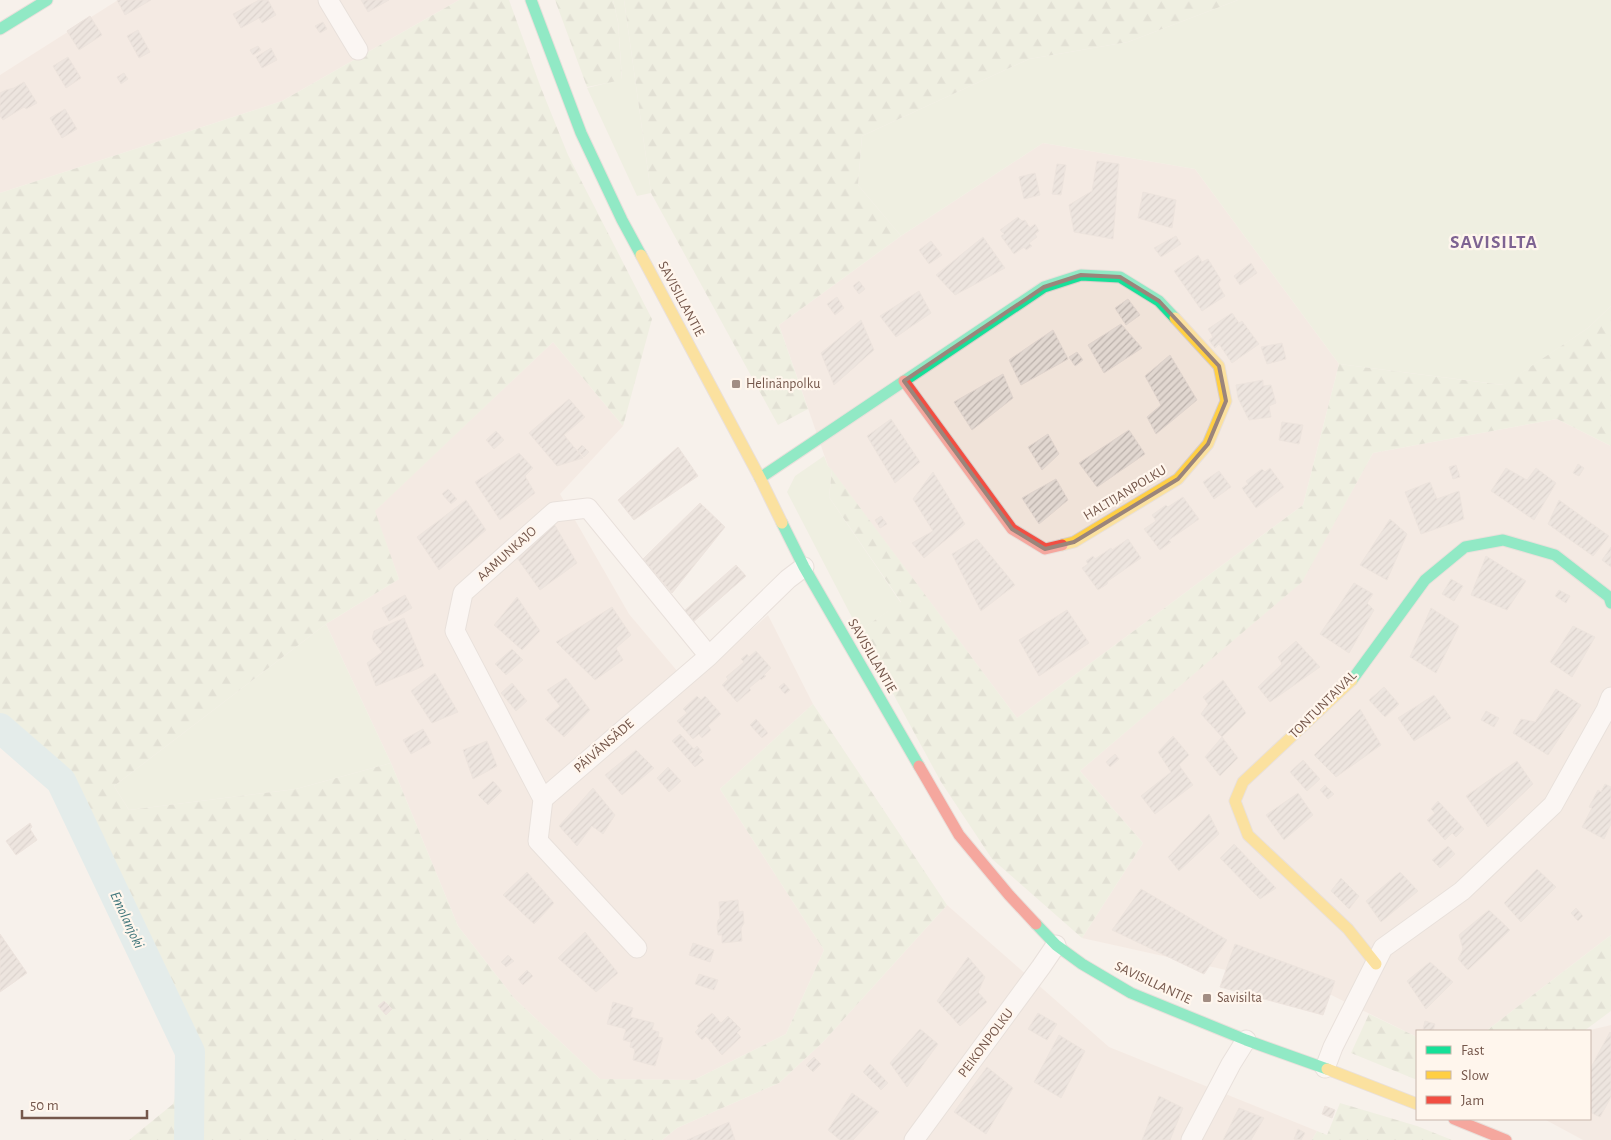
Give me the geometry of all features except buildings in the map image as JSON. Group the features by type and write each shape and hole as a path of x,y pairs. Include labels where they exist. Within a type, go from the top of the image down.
{"street":[{"path":"0,30 47,0"},
{"path":"328,0 358,50"},
{"name":"SAVISILLANTIE","path":"531,0 582,132 622,220 760,478 804,567 959,835 1009,895 1056,945 1082,964 1131,993 1246,1040 1416,1104"},
{"name":"HALTIJANPOLKU","path":"760,478 904,381 1044,287 1081,275 1120,277 1159,301 1219,366 1226,401 1208,444 1178,479 1074,542 1045,548 1012,528 904,381"},
{"name":"AAMUNKAJO","path":"543,799 455,631 463,593 554,512 588,508 708,656"},
{"name":"TONTUNTAIVAL","path":"1376,964 1348,929 1248,835 1235,801 1243,782 1349,684 1425,580 1465,547 1503,540 1554,555 1609,597 1611,603"},
{"name":"PÄIVÄNSÄDE","path":"543,799 708,656 788,579 804,567"},
{"path":"1325,1068 1333,1047 1383,948 1462,891 1553,805 1606,710 1611,697"},
{"path":"543,799 538,840 637,948"},
{"name":"PEIKONPOLKU","path":"914,1140 1056,945"},
{"path":"1191,1140 1231,1064 1246,1040"},
{"path":"1456,1120 1506,1140"}],"highlighted area":[{"path":"1081,275 1120,277 1159,301 1219,366 1226,401 1208,444 1178,479 1074,542 1045,549 1012,529 904,381 1044,287"}],"shaded area":[{"path":"118,0 459,0 282,101 0,193 0,75"},
{"path":"1043,143 1195,169 1339,364 1303,505 1017,718 828,466 779,325 901,236"},
{"path":"553,342 623,426 560,494 629,614 689,685 768,615 813,704 720,789 824,950 786,1034 694,1080 600,1079 514,998 458,926 391,763 326,624 399,579 374,511"},
{"path":"1557,419 1611,446 1611,935 1487,1030 1416,1030 1416,1037 1325,992 1082,938 1143,843 1080,771 1301,582 1373,453"},
{"path":"947,905 1109,1047 1317,1131 1312,1140 662,1140 677,1128 779,1083 823,1042"},
{"path":"1611,1025 1611,1140 1583,1140 1546,1120 1591,1120 1590,1030"}],"green space":[{"path":"459,0 509,0 568,155 652,319 623,426 553,342 375,511 399,579 326,624 114,786 129,810 296,789 391,763 458,926 514,998 600,1079 694,1080 786,1034 824,950 720,789 813,704 947,905 823,1042 779,1083 677,1128 662,1140 129,1140 173,1104 190,1052 61,781 0,728 0,193 282,101"},
{"path":"555,0 613,0 618,22 622,80 587,87"},
{"path":"613,0 624,0 651,193 637,196 587,88 622,79 618,22"},
{"path":"624,0 1238,0 1128,42 1029,59 862,136 858,185 901,236 779,325 808,409 778,425 651,193"},
{"path":"1238,0 1611,0 1611,306 1588,328 1504,385 1339,364 1195,169 1043,143 901,236 858,185 862,136 1029,59 1128,42"},
{"path":"1611,306 1611,446 1557,419 1373,453 1302,582 1080,771 1143,843 1082,938 992,859 941,782 859,631 901,602 829,497 832,470 1017,718 1303,505 1339,364 1503,385 1588,328"},
{"path":"824,456 832,470 829,497 901,603 859,631 787,492 795,476"},
{"path":"326,624 391,763 296,789 129,810 114,786"},
{"path":"1611,935 1611,1011 1585,1030 1487,1030"},
{"path":"1369,1014 1416,1037 1416,1080 1351,1053"},
{"path":"1340,1103 1417,1126 1452,1140 1312,1140 1317,1131 1327,1135"}],"waterway":[{"name":"Emolanjoki","path":"0,728 61,781 190,1052 189,1140"}],"traffic: fast":[{"path":"0,29 47,0"},
{"path":"531,0 581,133 622,220 641,255"},
{"path":"760,478 1044,287 1081,275 1120,277 1159,301 1175,318"},
{"path":"782,523 804,567 919,766"},
{"path":"1352,680 1425,580 1465,547 1503,540 1555,555 1609,597 1611,603"},
{"path":"1036,924 1056,945 1082,964 1131,993 1246,1040 1327,1069"}],"traffic: slow":[{"path":"641,255 782,523"},
{"path":"1062,545 1074,542 1178,479 1208,444 1226,401 1219,366 1175,318"},
{"path":"1352,680 1243,782 1235,801 1248,835 1348,929 1376,964"},
{"path":"1327,1069 1416,1104"}],"traffic: jam":[{"path":"904,381 1012,529 1045,549 1062,545"},
{"path":"919,766 959,835 1036,924"},
{"path":"1456,1120 1506,1140"}],"place":[{"name":"Helinänpolku","path":"736,384"},
{"name":"Savisilta","path":"1207,998"}],"district":[{"name":"SAVISILTA","path":"1494,242"}]}
